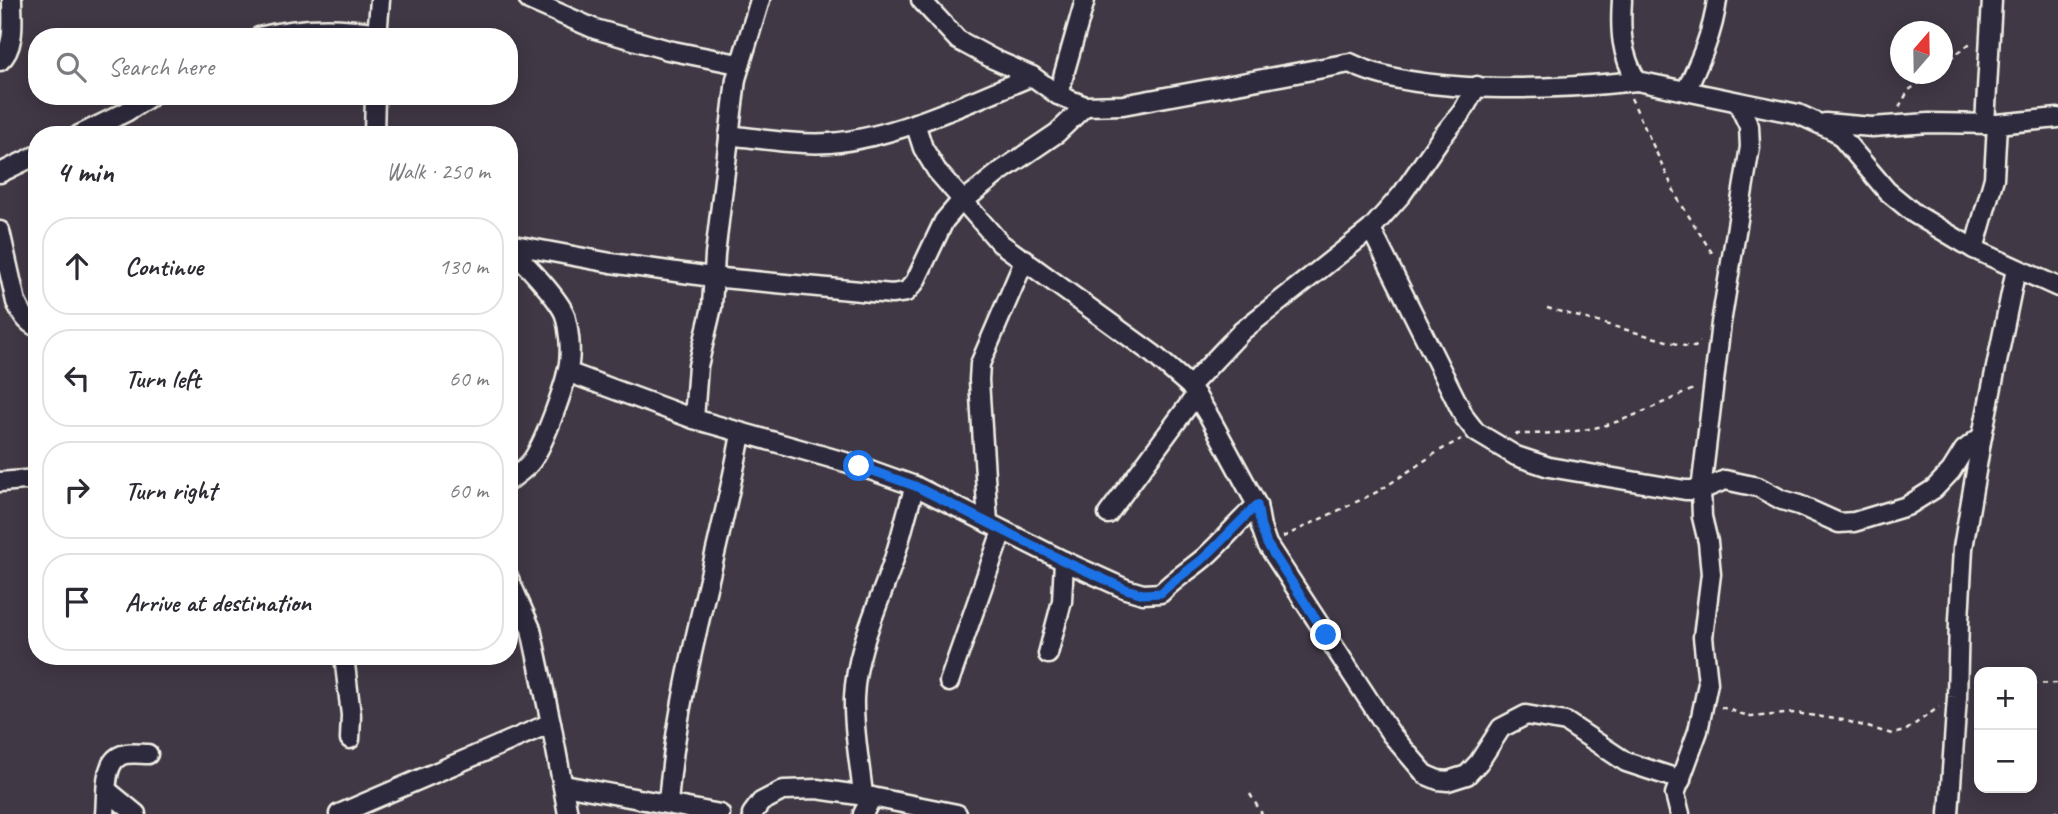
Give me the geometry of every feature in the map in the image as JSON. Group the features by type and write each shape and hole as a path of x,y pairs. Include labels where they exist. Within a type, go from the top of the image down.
{"street":[{"path":"0,61 7,52 12,34 12,0"},
{"path":"378,28 380,0"},
{"path":"529,0 595,29 668,50 738,64"},
{"path":"694,419 696,376 712,307 712,277 738,64 760,0"},
{"path":"921,0 958,40 1032,76 1058,95 1086,106 1123,105 1350,63 1361,69 1421,84 1540,87 1630,81 1798,114 1837,132 1887,191 1915,214 1974,249 2058,286"},
{"path":"1058,95 1085,0"},
{"path":"1622,0 1620,34 1630,81"},
{"path":"1686,91 1703,54 1715,18 1717,0"},
{"path":"1974,249 1994,178 1991,124 1992,0"},
{"path":"729,135 799,144 858,139 915,123 1032,76"},
{"path":"1108,514 1193,391 1258,317 1371,229 1402,194 1440,139 1462,113 1477,86"},
{"path":"1680,814 1675,794 1704,707 1708,683 1703,637 1711,574 1702,517 1701,490 1721,323 1750,147 1749,126 1738,103"},
{"path":"97,126 136,105"},
{"path":"374,105 374,126"},
{"path":"518,248 712,277 892,295 906,292 915,282 944,221 956,207 1001,171 1057,133 1086,106"},
{"path":"1818,122 1872,127 1929,123 1991,124 2058,118"},
{"path":"915,123 923,148 937,171 1000,243 1153,354 1193,391 1257,505 1267,544 1391,734 1426,775 1448,781 1467,775 1502,727 1526,715 1566,722 1626,762 1681,780"},
{"path":"0,173 28,159"},
{"path":"1371,229 1465,418 1476,432 1516,456 1549,467 1685,490 1701,490 1725,480 1758,487 1782,500 1839,523 1854,522 1907,506 1934,489 1951,471 1964,450 1982,436"},
{"path":"0,231 16,302 28,322"},
{"path":"518,256 529,266 564,314 569,345 567,372 546,432 530,463 518,473"},
{"path":"949,682 995,527 979,380 980,364 1025,260"},
{"path":"1949,814 1964,548 1982,436 2016,269"},
{"path":"567,372 694,419 859,466 915,486 1064,561 1143,594 1161,593 1172,580 1184,575 1208,555 1257,505"},
{"path":"668,803 672,754 703,600 730,498 741,434"},
{"path":"3,476 28,478"},
{"path":"863,814 867,796 854,697 864,639 894,558 915,486"},
{"path":"1048,654 1062,601 1064,561"},
{"path":"518,600 530,629 568,814"},
{"path":"345,665 351,716 350,739"},
{"path":"340,814 551,723"},
{"path":"105,814 108,773 112,762 120,755 148,754"},
{"path":"564,785 720,814"},
{"path":"752,814 761,802 784,790 817,789 957,814"},
{"path":"108,790 136,814"}],"path":[{"path":"1953,56 1991,27"},
{"path":"1630,81 1678,199 1728,275"},
{"path":"1897,110 1909,90 1917,84"},
{"path":"1547,308 1695,347 1721,323"},
{"path":"1507,434 1569,432 1616,422 1714,380"},
{"path":"1267,544 1379,491 1439,451 1476,432"},
{"path":"2037,684 2058,683"},
{"path":"1704,707 1718,706 1751,717 1795,713 1843,720 1899,734 1957,697"},
{"path":"1250,794 1262,814"}],"route":[{"path":"859,466 915,486 1064,561 1143,594 1161,593 1172,580 1184,575 1208,555 1257,505 1267,544 1326,635"}]}
